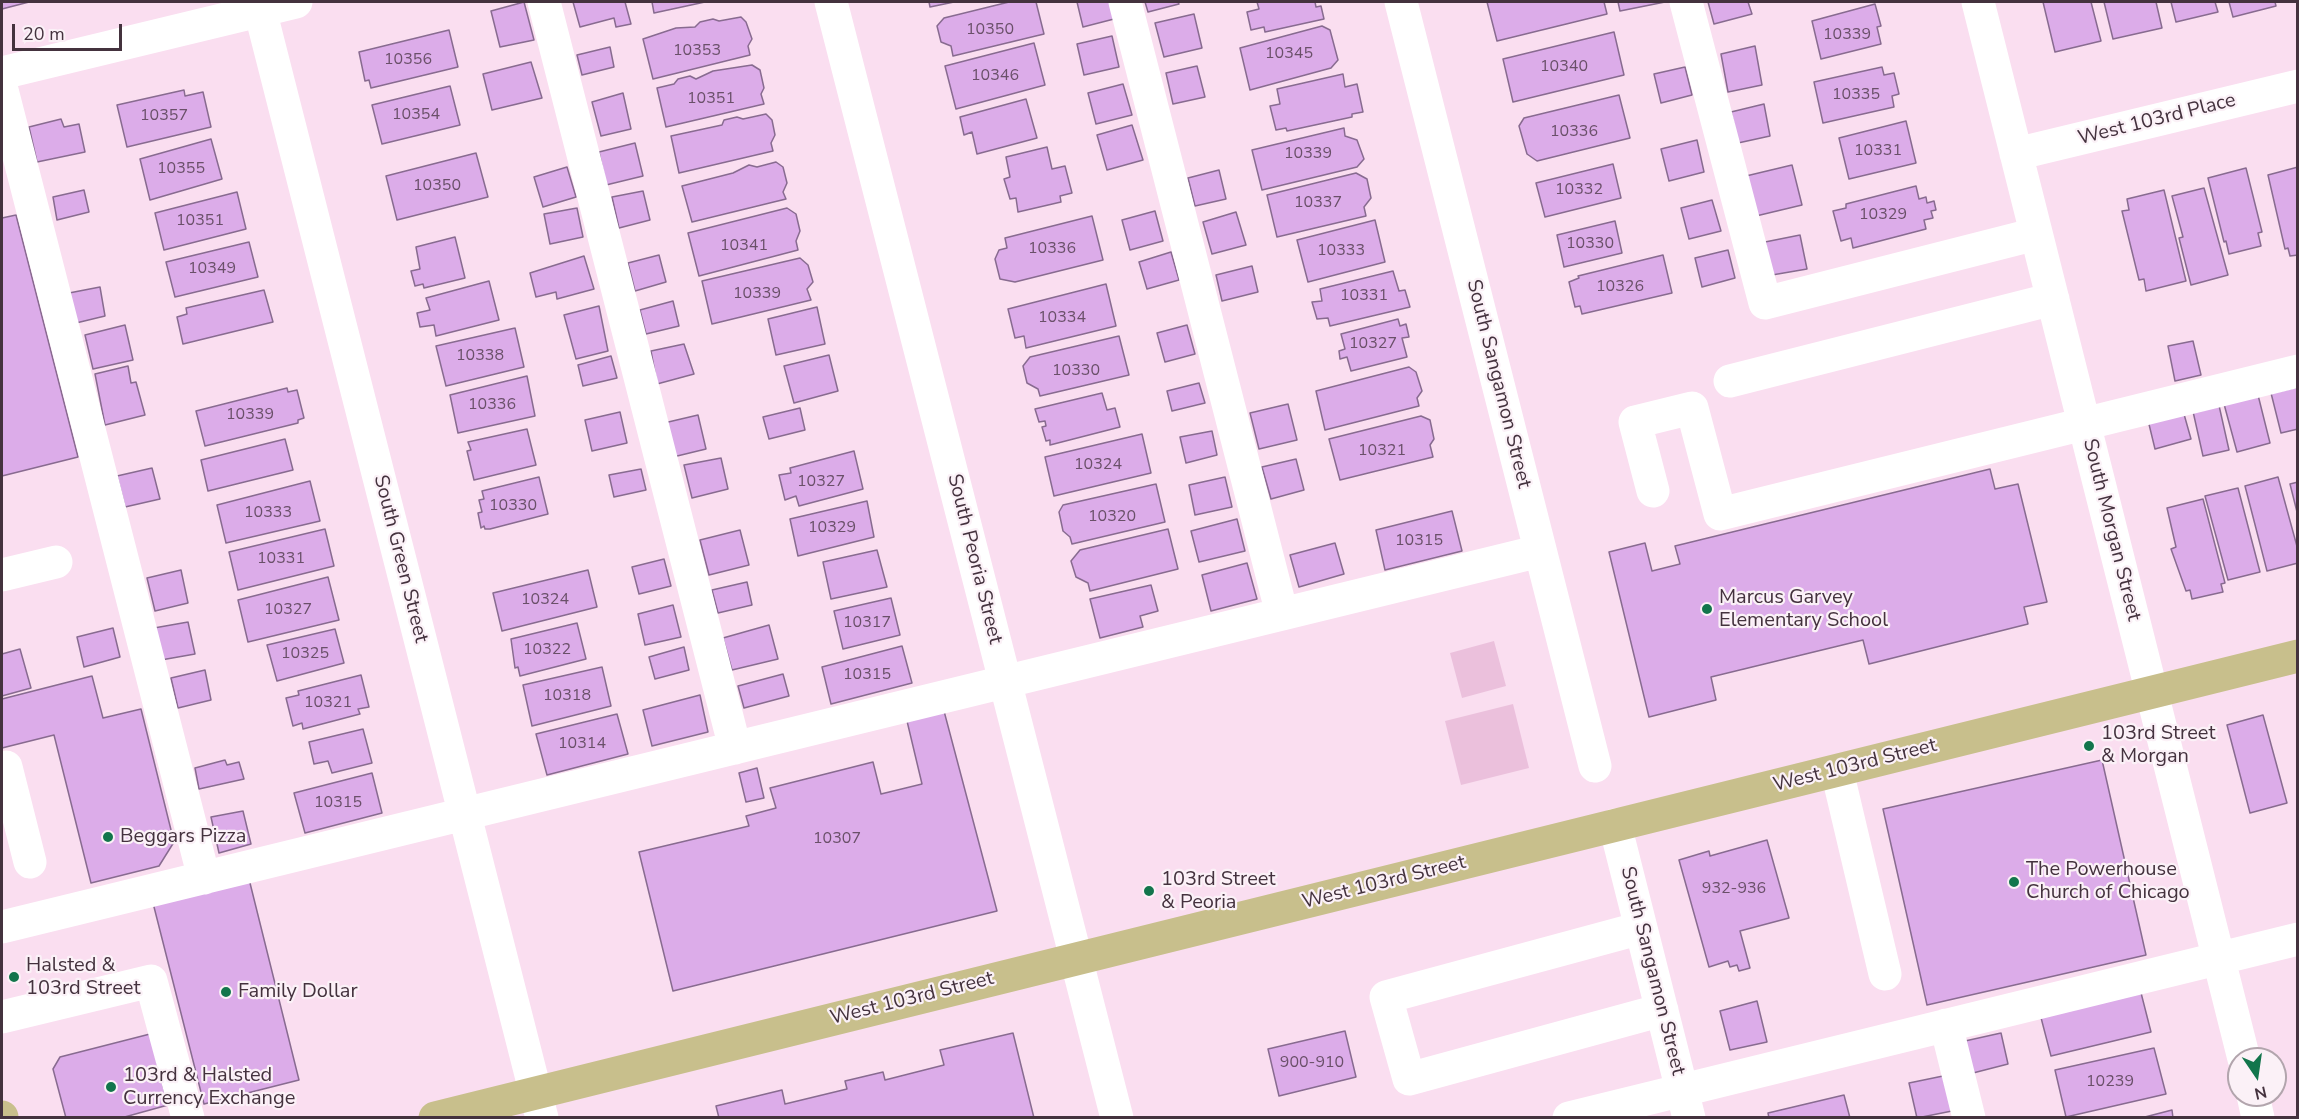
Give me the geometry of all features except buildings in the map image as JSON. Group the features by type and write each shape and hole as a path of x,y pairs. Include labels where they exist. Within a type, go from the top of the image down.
{"main road":[{"name":"West 103rd Street","path":"435,1118 538,1105 1077,959 2298,656"}],"street":[{"path":"2,73 260,6 296,2"},
{"path":"544,2 735,748"},
{"name":"South Peoria Street","path":"831,2 1117,1118"},
{"path":"1125,2 1282,614"},
{"name":"South Sangamon Street","path":"1401,2 1595,766"},
{"path":"1686,2 1765,303 2036,234"},
{"name":"South Morgan Street","path":"1978,2 2241,1047"},
{"name":"South Green Street","path":"260,6 538,1105"},
{"name":"West 103rd Place","path":"2016,154 2298,86"},
{"path":"2,90 204,878"},
{"path":"1731,381 2053,299"},
{"path":"1653,491 1635,422 1692,408 1720,514 2298,371"},
{"path":"2,927 1540,551"},
{"path":"2,575 56,562"},
{"path":"2,768 6,768 30,862"},
{"path":"1837,771 1885,974"},
{"name":"South Sangamon Street","path":"1616,825 1686,1104"},
{"path":"1641,928 1386,997 1409,1078 1662,1010"},
{"path":"1569,1118 1686,1104 1946,1025 2298,939"},
{"path":"2,1017 151,981 188,1118"},
{"path":"1946,1025 1969,1118"}],"shaded area":[{"path":"1494,641 1506,686 1462,698 1450,653"},
{"path":"1513,704 1529,768 1461,785 1445,721"}],"place":[{"name":"Marcus Garvey Elementary School","path":"1707,609"},
{"name":"103rd Street & Morgan","path":"2089,746"},
{"name":"Beggars Pizza","path":"108,837"},
{"name":"The Powerhouse Church of Chicago","path":"2014,882"},
{"name":"103rd Street & Peoria","path":"1149,891"},
{"name":"Halsted & 103rd Street","path":"14,977"},
{"name":"Family Dollar","path":"226,992"},
{"name":"103rd & Halsted Currency Exchange","path":"111,1087"}]}
